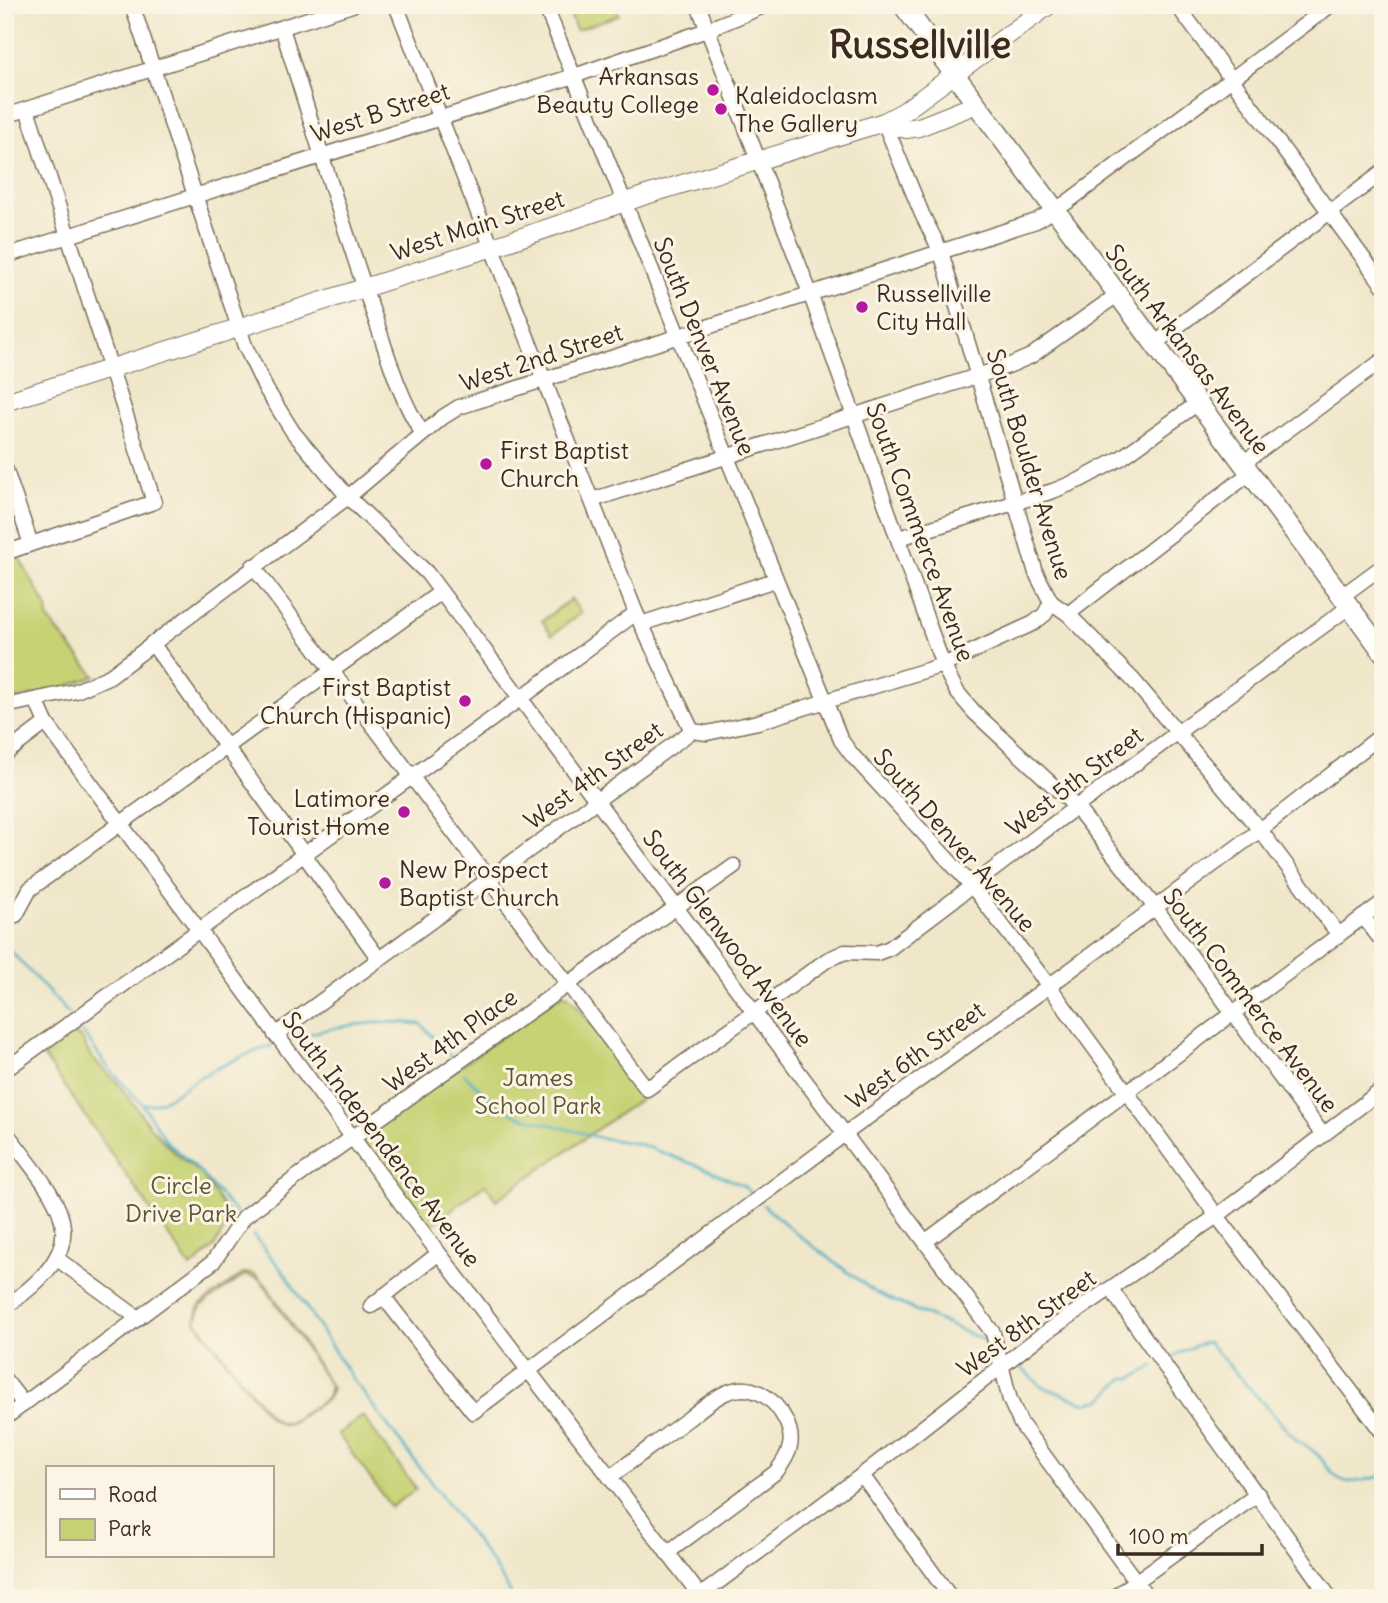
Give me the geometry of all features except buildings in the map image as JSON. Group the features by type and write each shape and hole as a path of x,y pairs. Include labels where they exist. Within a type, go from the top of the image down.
{"highway":[{"name":"South Arkansas Avenue","path":"903,5 1383,652"}],"main road":[{"name":"West Main Street","path":"5,402 884,122 903,112 1049,5"},
{"path":"884,122 906,128 919,127 976,104"}],"street":[{"name":"South Glenwood Avenue","path":"132,5 239,327 266,389 293,432 348,497 427,573 675,909 926,1241 993,1333 1010,1400 1021,1424 1148,1598"},
{"path":"5,116 352,5"},
{"path":"396,5 638,618 692,730"},
{"name":"South Denver Avenue","path":"545,5 676,336 841,740 972,886 1049,986 1217,1216 1383,1433"},
{"name":"South Commerce Avenue","path":"698,5 810,293 943,665 957,692 974,712 1076,807 1154,906 1323,1135"},
{"name":"West B Street","path":"5,256 574,76 707,30 766,5"},
{"path":"1177,5 1383,285"},
{"name":"West 2nd Street","path":"5,706 76,691 110,676 348,497 443,417 459,407 1036,221 1055,211 1331,5"},
{"path":"282,28 364,288 397,383 423,434"},
{"path":"5,553 154,502 113,368 27,109"},
{"name":"South Boulder Avenue","path":"884,122 922,214 941,252 1036,573 1051,602 1068,614 1134,681 1259,830 1339,935"},
{"path":"1154,344 1383,172"},
{"path":"592,500 978,377 1031,356 1117,295"},
{"path":"1068,614 1383,360"},
{"path":"899,537 1080,480 1121,458 1198,402"},
{"path":"5,468 31,544"},
{"path":"253,566 568,983"},
{"name":"West 5th Street","path":"568,983 647,1089 827,960 845,951 877,953 890,948 1176,733 1346,601 1383,566"},
{"path":"5,1070 521,698 638,618 775,580"},
{"path":"16,915 30,889 441,592"},
{"name":"West 4th Street","path":"275,1034 692,730 706,733 758,722 943,665 1034,623 1045,614 1051,602"},
{"path":"152,643 379,959"},
{"name":"South Independence Avenue","path":"36,701 46,723 352,1138 700,1597"},
{"path":"5,754 46,723"},
{"name":"West 6th Street","path":"383,1296 473,1412 846,1133 1259,830 1383,734"},
{"name":"West 4th Place","path":"5,1418 213,1262 244,1217 734,866"},
{"path":"926,1241 1383,902"},
{"path":"1363,917 1383,942"},
{"name":"West 8th Street","path":"700,1597 1039,1337 1217,1216 1383,1089"},
{"path":"5,1131 54,1198 62,1215 64,1231 61,1249 51,1268 29,1291 5,1307"},
{"path":"371,1306 438,1254"},
{"path":"56,1258 138,1318"},
{"path":"1111,1289 1182,1393 1331,1598"},
{"path":"5,1380 24,1404"},
{"path":"610,1477 729,1391 754,1390 767,1395 779,1408 792,1436 790,1452 785,1461 776,1472 667,1553"},
{"path":"862,1475 951,1598"},
{"path":"1113,1598 1258,1494"}],"green space":[{"path":"567,5 616,5 619,15 576,30"},
{"path":"17,554 47,607 48,619 95,676 53,691 5,701 5,558"},
{"path":"571,599 581,613 552,635 542,621"},
{"name":"James School Park","path":"566,994 645,1096 496,1200 485,1184 427,1229 365,1145 363,1136 557,997"},
{"name":"Circle Drive Park","path":"68,1032 81,1037 91,1057 117,1082 153,1130 202,1175 231,1218 214,1247 191,1268 40,1051"},
{"path":"244,1273 254,1274 266,1285 332,1388 328,1398 290,1424 283,1425 270,1418 195,1321 200,1305","holes":["245,1275 259,1279 330,1385 327,1398 289,1423 280,1423 271,1417 196,1321 201,1306"]},
{"path":"363,1416 416,1489 391,1507 338,1434"}],"waterway":[{"path":"5,945 69,1014"},
{"path":"289,1040 354,1025 388,1022 421,1024 451,1057"},
{"path":"78,1026 106,1065 142,1104 157,1103 210,1072 273,1045"},
{"path":"464,1074 494,1102 519,1116 601,1138 639,1144 709,1170 744,1186 751,1194"},
{"path":"142,1104 167,1142 198,1170 237,1214"},
{"path":"763,1205 876,1293 988,1342"},
{"path":"253,1235 285,1274 351,1377 492,1563 514,1598"},
{"path":"1168,1359 1208,1342 1299,1443 1315,1452 1337,1477 1350,1482 1383,1476"},
{"path":"1016,1363 1041,1386 1085,1403 1101,1400 1124,1378 1133,1378 1154,1366"}],"place":[{"name":"Arkansas Beauty College","path":"713,90"},
{"name":"Kaleidoclasm The Gallery","path":"721,109"},
{"name":"Russellville City Hall","path":"862,307"},
{"name":"First Baptist Church","path":"486,464"},
{"name":"First Baptist Church (Hispanic)","path":"465,701"},
{"name":"Latimore Tourist Home","path":"404,812"},
{"name":"New Prospect Baptist Church","path":"385,883"}],"district":[{"name":"Russellville","path":"920,44"}]}
